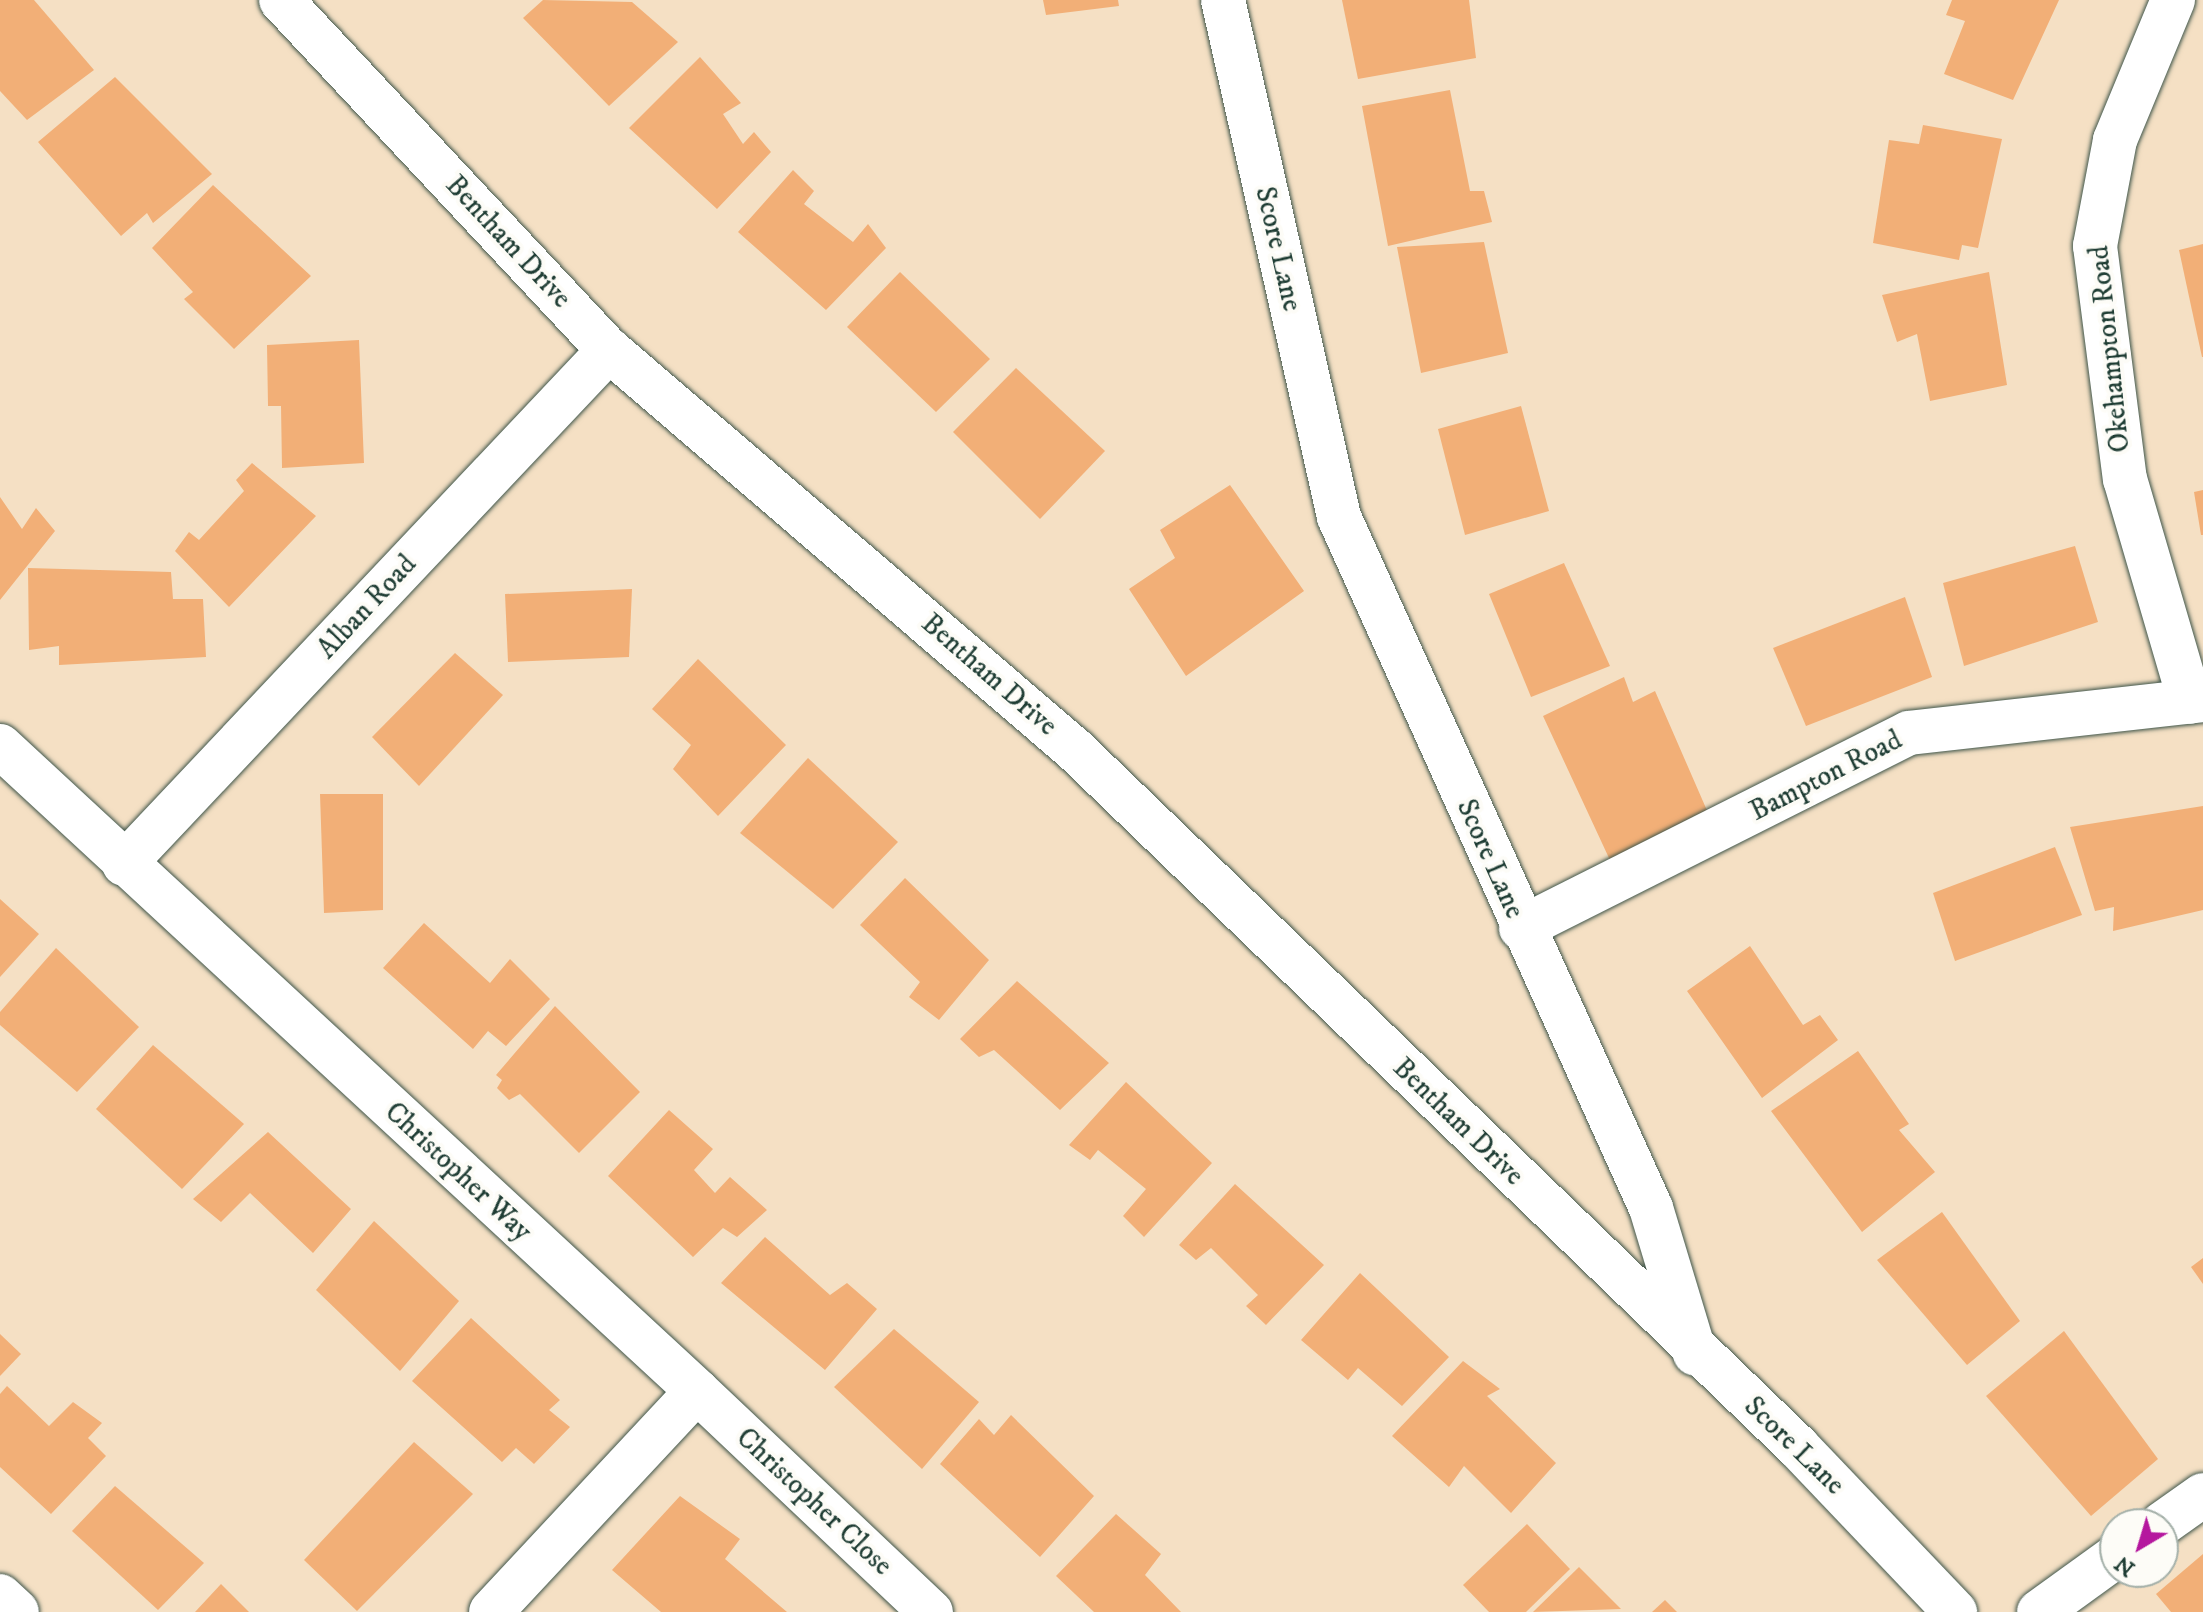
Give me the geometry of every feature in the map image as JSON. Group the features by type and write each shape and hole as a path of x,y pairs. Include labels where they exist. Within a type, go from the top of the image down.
{"street":[{"name":"Bentham Drive","path":"281,0 609,350 1075,750 1695,1354"},
{"name":"Score Lane","path":"1223,0 1339,517 1521,928 1651,1208 1695,1354 1798,1447 1955,1612"},
{"name":"Okehampton Road","path":"2173,0 2115,140 2095,246 2125,479 2196,701"},
{"name":"Alban Road","path":"124,864 609,350"},
{"name":"Bampton Road","path":"1521,928 1909,733 2196,701"},
{"name":"Christopher Way","path":"0,746 697,1391"},
{"path":"491,1612 697,1391"},
{"name":"Christopher Close","path":"697,1391 931,1612"},
{"path":"2179,1512 2203,1495"},
{"path":"2039,1612 2099,1569"},
{"path":"0,1596 17,1612"}],"building":[{"path":"0,0 34,0 94,70 27,120 0,91"},
{"path":"543,0 632,2 678,42 609,106 523,18"},
{"path":"1043,0 1118,0 1119,6 1046,15"},
{"path":"1342,0 1469,0 1476,58 1358,79"},
{"path":"1952,0 2059,0 2013,100 1944,74 1965,21 1946,15"},
{"path":"700,57 741,103 723,114 743,144 754,132 771,152 717,209 629,128"},
{"path":"115,77 212,174 153,223 147,213 121,236 38,142"},
{"path":"1450,90 1470,191 1484,191 1492,222 1388,246 1362,106"},
{"path":"1923,125 2002,139 1978,248 1962,245 1959,260 1873,243 1889,140 1919,144"},
{"path":"793,170 814,191 804,204 853,242 868,224 886,248 826,310 738,232"},
{"path":"213,185 311,276 234,349 184,299 193,292 152,248"},
{"path":"1484,242 1508,353 1421,373 1397,247"},
{"path":"2203,244 2203,357 2202,357 2179,250"},
{"path":"900,272 990,359 936,412 847,327"},
{"path":"1989,272 2007,385 1930,401 1917,334 1897,342 1882,295"},
{"path":"359,340 364,463 282,468 281,406 268,406 267,345"},
{"path":"1016,368 1105,451 1040,519 953,432"},
{"path":"1521,406 1549,511 1465,535 1438,429"},
{"path":"252,463 316,516 229,607 175,551 189,532 199,540 244,491 236,480"},
{"path":"1230,485 1304,591 1186,676 1129,589 1175,558 1160,530"},
{"path":"2203,490 2203,535 2201,535 2194,492"},
{"path":"0,497 22,529 36,508 55,531 0,600"},
{"path":"2075,546 2098,622 1964,666 1943,583"},
{"path":"1564,563 1610,666 1531,697 1489,594"},
{"path":"28,568 171,572 173,599 203,599 206,657 59,665 59,646 29,650"},
{"path":"632,589 629,657 508,662 505,594"},
{"path":"1905,597 1932,677 1806,726 1773,648"},
{"path":"455,653 503,695 419,786 372,737"},
{"path":"698,659 786,745 718,816 673,769 691,745 652,709"},
{"path":"1624,677 1633,702 1655,691 1712,822 1615,871 1543,716"},
{"path":"808,758 898,842 833,909 740,833"},
{"path":"320,794 383,794 383,910 324,913"},
{"path":"2203,806 2203,910 2113,931 2114,907 2095,911 2070,827"},
{"path":"2055,847 2082,915 1955,961 1933,893"},
{"path":"905,878 989,960 939,1020 909,997 920,982 860,925"},
{"path":"0,899 39,934 0,977"},
{"path":"424,923 490,983 510,959 550,999 506,1046 488,1031 473,1049 383,968"},
{"path":"1750,946 1803,1025 1820,1015 1838,1040 1762,1098 1687,991"},
{"path":"56,948 139,1027 77,1092 0,1025 0,1012"},
{"path":"1017,981 1109,1063 1060,1110 994,1050 979,1057 960,1039"},
{"path":"555,1006 640,1092 579,1153 520,1094 509,1100 497,1088 502,1080 496,1075"},
{"path":"153,1045 244,1124 182,1189 96,1109"},
{"path":"1858,1051 1909,1124 1899,1130 1935,1172 1862,1232 1771,1111"},
{"path":"1126,1082 1212,1163 1144,1237 1123,1216 1146,1189 1098,1150 1090,1160 1069,1145"},
{"path":"669,1110 713,1149 694,1170 715,1193 730,1177 767,1210 737,1237 723,1228 693,1257 608,1176"},
{"path":"268,1132 351,1209 313,1253 250,1193 221,1222 193,1199"},
{"path":"1235,1184 1324,1265 1266,1325 1246,1306 1258,1295 1211,1248 1196,1260 1179,1245"},
{"path":"1942,1212 2020,1321 1967,1365 1877,1260"},
{"path":"374,1221 459,1301 400,1371 316,1290"},
{"path":"765,1237 830,1295 847,1283 877,1309 825,1370 721,1283"},
{"path":"2203,1258 2203,1284 2191,1267"},
{"path":"1360,1273 1449,1357 1402,1406 1358,1368 1348,1380 1301,1340"},
{"path":"471,1318 560,1400 549,1410 570,1427 534,1464 516,1448 502,1462 412,1381"},
{"path":"894,1329 979,1402 922,1469 834,1387"},
{"path":"2064,1331 2158,1459 2091,1516 1986,1396"},
{"path":"0,1334 21,1354 0,1376"},
{"path":"1463,1361 1500,1389 1487,1396 1556,1463 1511,1513 1464,1466 1449,1487 1392,1436"},
{"path":"7,1386 49,1426 73,1402 102,1423 88,1438 106,1456 51,1514 0,1467 0,1394"},
{"path":"1011,1415 1094,1496 1040,1557 940,1464 979,1419 994,1435"},
{"path":"414,1442 473,1494 357,1611 304,1560"},
{"path":"115,1486 204,1563 158,1610 72,1531"},
{"path":"680,1496 740,1539 725,1559 787,1612 661,1612 612,1570"},
{"path":"1116,1514 1161,1554 1145,1575 1181,1612 1094,1612 1056,1576"},
{"path":"1527,1524 1570,1569 1526,1612 1489,1612 1463,1585"},
{"path":"2203,1554 2203,1612 2171,1612 2156,1594 2163,1588 2179,1588 2179,1574"},
{"path":"1579,1567 1621,1609 1533,1612"},
{"path":"221,1584 249,1612 195,1612"},
{"path":"1665,1600 1677,1612 1652,1612"}]}
